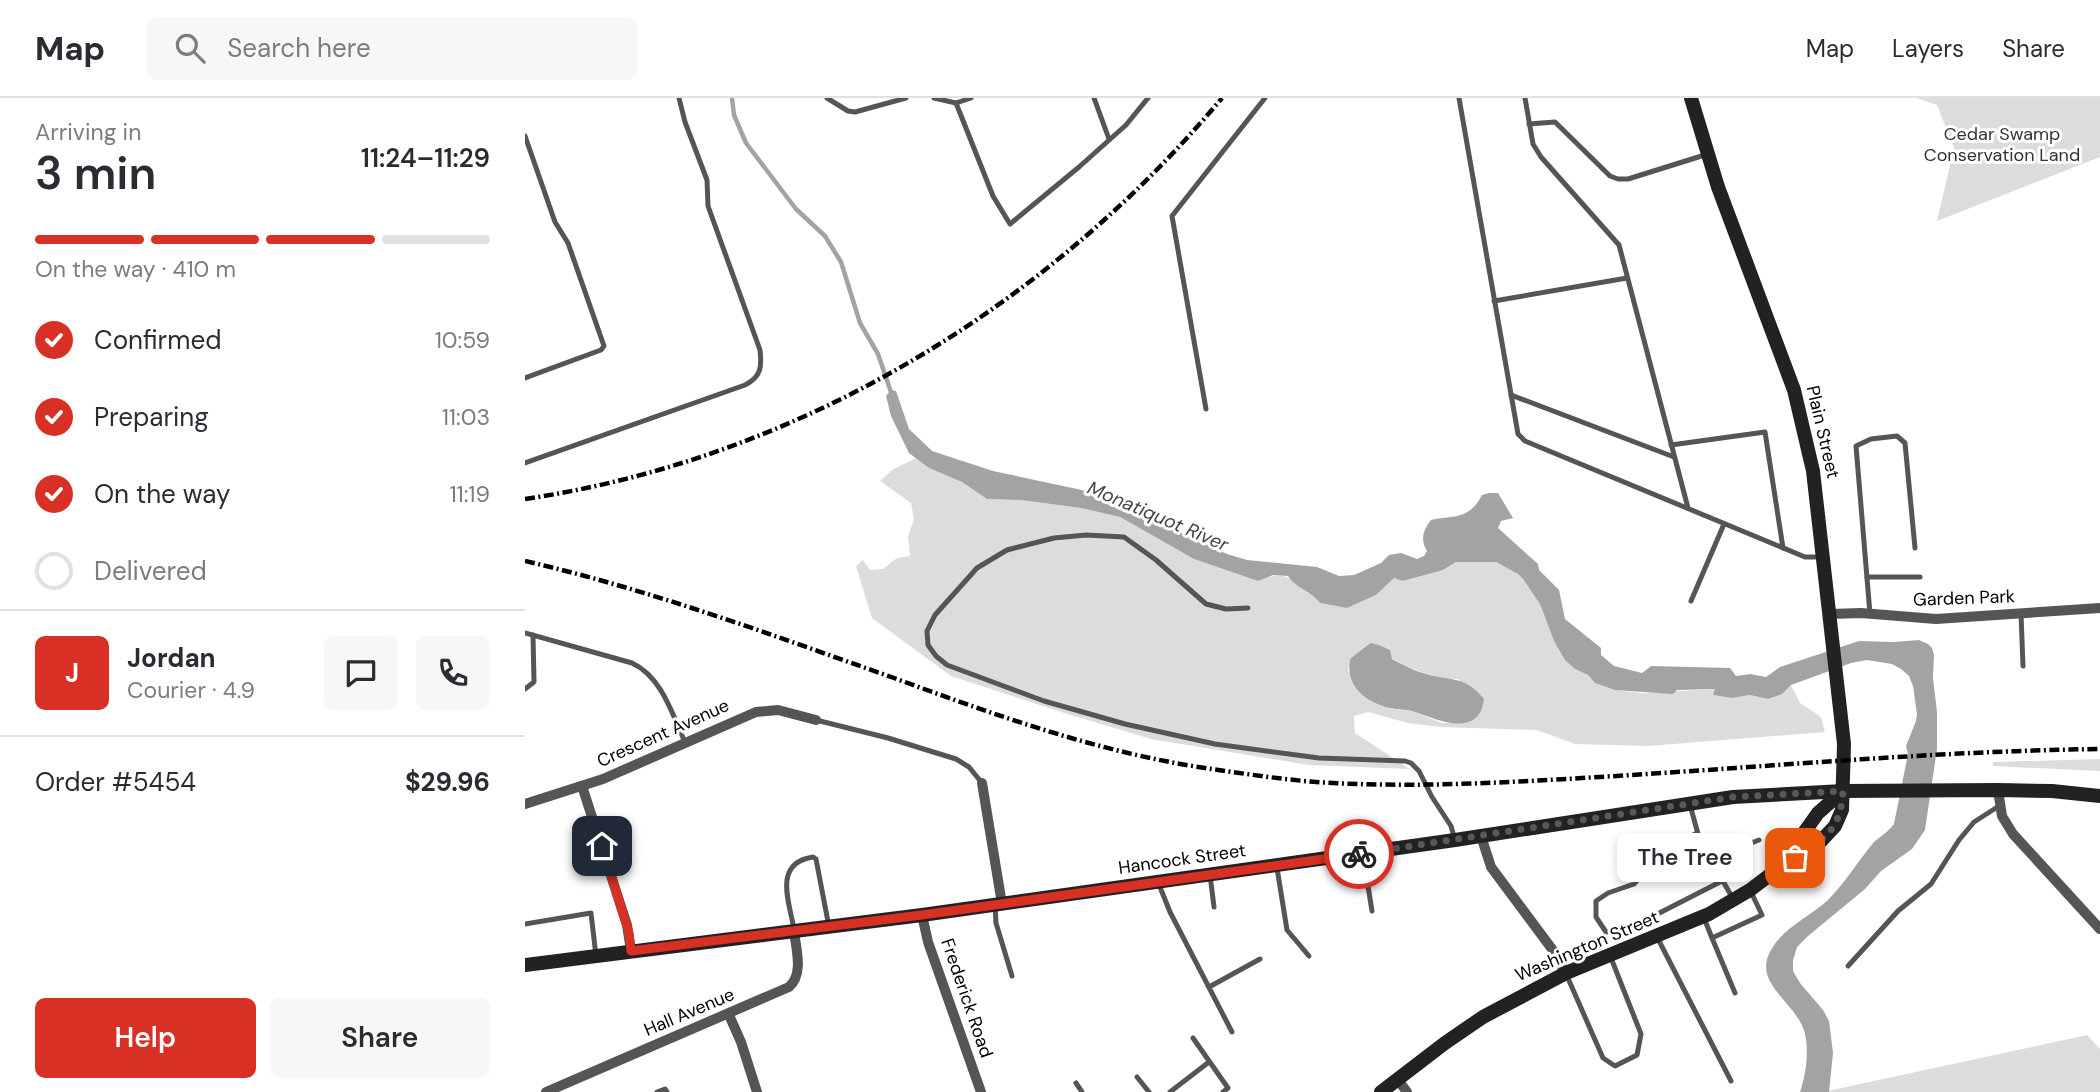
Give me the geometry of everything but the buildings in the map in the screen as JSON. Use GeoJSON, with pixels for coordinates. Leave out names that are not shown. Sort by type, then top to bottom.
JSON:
{"type":"FeatureCollection","features":[{"type":"Feature","properties":{"kind":"main road","name":"Plain Street"},"geometry":{"type":"LineString","coordinates":[[1691,98],[1707,154],[1800,410],[1815,481],[1844,744],[1843,791]]}},
{"type":"Feature","properties":{"kind":"main road","name":"Hancock Street"},"geometry":{"type":"LineString","coordinates":[[525,965],[998,905],[1455,840],[1690,803],[1753,795],[1843,791]]}},
{"type":"Feature","properties":{"kind":"main road"},"geometry":{"type":"LineString","coordinates":[[1843,791],[2052,791],[2100,796]]}},
{"type":"Feature","properties":{"kind":"main road","name":"Washington Street"},"geometry":{"type":"LineString","coordinates":[[1779,868],[1813,819],[1843,791]]}},
{"type":"Feature","properties":{"kind":"main road","name":"Washington Street"},"geometry":{"type":"LineString","coordinates":[[1381,1092],[1483,1017],[1566,973],[1704,916],[1750,890],[1829,834],[1839,818],[1843,791]]}},
{"type":"Feature","properties":{"kind":"street","name":"Garden Park"},"geometry":{"type":"LineString","coordinates":[[1830,614],[1936,619],[2100,608]]}},
{"type":"Feature","properties":{"kind":"street","name":"Crescent Avenue"},"geometry":{"type":"LineString","coordinates":[[525,804],[582,786],[749,714],[778,710],[816,720]]}},
{"type":"Feature","properties":{"kind":"street"},"geometry":{"type":"LineString","coordinates":[[982,783],[998,905]]}},
{"type":"Feature","properties":{"kind":"street"},"geometry":{"type":"LineString","coordinates":[[582,786],[627,925],[631,951]]}},
{"type":"Feature","properties":{"kind":"street"},"geometry":{"type":"LineString","coordinates":[[1998,790],[1999,806],[2006,825],[2100,929]]}},
{"type":"Feature","properties":{"kind":"street"},"geometry":{"type":"LineString","coordinates":[[1481,836],[1491,867],[1566,973]]}},
{"type":"Feature","properties":{"kind":"street","name":"Frederick Road"},"geometry":{"type":"LineString","coordinates":[[922,915],[928,942],[981,1092]]}},
{"type":"Feature","properties":{"kind":"street","name":"Hall Avenue"},"geometry":{"type":"LineString","coordinates":[[546,1092],[784,990],[793,984],[798,968],[794,931]]}},
{"type":"Feature","properties":{"kind":"street"},"geometry":{"type":"LineString","coordinates":[[729,1014],[757,1092]]}},
{"type":"Feature","properties":{"kind":"street"},"geometry":{"type":"LineString","coordinates":[[1398,1080],[1408,1092]]}},
{"type":"Feature","properties":{"kind":"lane"},"geometry":{"type":"LineString","coordinates":[[525,463],[745,385],[760,374],[760,350],[708,206],[707,180],[679,98]]}},
{"type":"Feature","properties":{"kind":"lane"},"geometry":{"type":"LineString","coordinates":[[827,98],[851,112],[887,100],[906,98]]}},
{"type":"Feature","properties":{"kind":"lane"},"geometry":{"type":"LineString","coordinates":[[934,98],[956,103],[971,98]]}},
{"type":"Feature","properties":{"kind":"lane"},"geometry":{"type":"LineString","coordinates":[[1094,98],[1109,139]]}},
{"type":"Feature","properties":{"kind":"lane"},"geometry":{"type":"LineString","coordinates":[[956,103],[993,196],[1010,225],[1109,139],[1140,110],[1148,98]]}},
{"type":"Feature","properties":{"kind":"lane"},"geometry":{"type":"LineString","coordinates":[[1206,409],[1173,216],[1265,98]]}},
{"type":"Feature","properties":{"kind":"lane"},"geometry":{"type":"LineString","coordinates":[[1459,98],[1518,434],[1525,441],[1805,557],[1823,557]]}},
{"type":"Feature","properties":{"kind":"lane"},"geometry":{"type":"LineString","coordinates":[[1525,98],[1534,144],[1541,157],[1619,245],[1688,508]]}},
{"type":"Feature","properties":{"kind":"lane"},"geometry":{"type":"LineString","coordinates":[[1529,124],[1555,122],[1610,176],[1618,179],[1628,179],[1707,154]]}},
{"type":"Feature","properties":{"kind":"lane"},"geometry":{"type":"LineString","coordinates":[[525,136],[555,222],[568,243],[604,346],[601,350],[525,378]]}},
{"type":"Feature","properties":{"kind":"lane"},"geometry":{"type":"LineString","coordinates":[[1494,301],[1627,278]]}},
{"type":"Feature","properties":{"kind":"lane"},"geometry":{"type":"LineString","coordinates":[[1511,396],[1674,457]]}},
{"type":"Feature","properties":{"kind":"lane"},"geometry":{"type":"LineString","coordinates":[[1671,445],[1765,432],[1783,548]]}},
{"type":"Feature","properties":{"kind":"lane"},"geometry":{"type":"LineString","coordinates":[[1870,614],[1856,446],[1871,439],[1897,436],[1905,443],[1915,548]]}},
{"type":"Feature","properties":{"kind":"lane"},"geometry":{"type":"LineString","coordinates":[[1691,601],[1724,524]]}},
{"type":"Feature","properties":{"kind":"lane"},"geometry":{"type":"LineString","coordinates":[[1248,608],[1226,609],[1206,604],[1156,560],[1124,537],[1087,535],[1054,538],[1007,550],[977,568],[935,615],[927,631],[928,645],[947,665],[1044,701],[1125,724],[1215,744],[1265,751],[1331,759],[1411,763],[1419,771],[1451,826],[1455,840]]}},
{"type":"Feature","properties":{"kind":"lane"},"geometry":{"type":"LineString","coordinates":[[1867,577],[1920,577]]}},
{"type":"Feature","properties":{"kind":"lane"},"geometry":{"type":"LineString","coordinates":[[2021,614],[2022,666]]}},
{"type":"Feature","properties":{"kind":"lane"},"geometry":{"type":"LineString","coordinates":[[525,633],[632,663],[645,670],[658,686],[685,742]]}},
{"type":"Feature","properties":{"kind":"lane"},"geometry":{"type":"LineString","coordinates":[[525,689],[534,682],[533,635]]}},
{"type":"Feature","properties":{"kind":"lane"},"geometry":{"type":"LineString","coordinates":[[816,720],[956,759],[969,767],[982,783]]}},
{"type":"Feature","properties":{"kind":"lane"},"geometry":{"type":"LineString","coordinates":[[1690,803],[1697,833],[1734,900]]}},
{"type":"Feature","properties":{"kind":"lane"},"geometry":{"type":"LineString","coordinates":[[1848,965],[1898,911],[1931,884],[1974,822],[1999,806]]}},
{"type":"Feature","properties":{"kind":"lane"},"geometry":{"type":"LineString","coordinates":[[1697,833],[1654,860],[1634,884],[1608,892],[1596,901],[1596,917],[1606,932],[1632,927],[1722,881]]}},
{"type":"Feature","properties":{"kind":"lane"},"geometry":{"type":"LineString","coordinates":[[1710,859],[1759,840]]}},
{"type":"Feature","properties":{"kind":"lane"},"geometry":{"type":"LineString","coordinates":[[1363,853],[1371,911]]}},
{"type":"Feature","properties":{"kind":"lane"},"geometry":{"type":"LineString","coordinates":[[794,931],[786,887],[788,872],[799,860],[810,858],[816,859],[829,927]]}},
{"type":"Feature","properties":{"kind":"lane"},"geometry":{"type":"LineString","coordinates":[[1277,865],[1287,930],[1309,956]]}},
{"type":"Feature","properties":{"kind":"lane"},"geometry":{"type":"LineString","coordinates":[[1210,875],[1213,907]]}},
{"type":"Feature","properties":{"kind":"lane"},"geometry":{"type":"LineString","coordinates":[[1158,882],[1170,912],[1232,1032]]}},
{"type":"Feature","properties":{"kind":"lane"},"geometry":{"type":"LineString","coordinates":[[1712,938],[1762,915],[1750,890]]}},
{"type":"Feature","properties":{"kind":"lane"},"geometry":{"type":"LineString","coordinates":[[998,905],[996,923],[1012,976]]}},
{"type":"Feature","properties":{"kind":"lane"},"geometry":{"type":"LineString","coordinates":[[525,924],[591,913],[596,956]]}},
{"type":"Feature","properties":{"kind":"lane"},"geometry":{"type":"LineString","coordinates":[[1704,916],[1735,993]]}},
{"type":"Feature","properties":{"kind":"lane"},"geometry":{"type":"LineString","coordinates":[[1657,937],[1731,1081]]}},
{"type":"Feature","properties":{"kind":"lane"},"geometry":{"type":"LineString","coordinates":[[1566,973],[1603,1058],[1615,1066],[1637,1055],[1641,1034],[1610,956]]}},
{"type":"Feature","properties":{"kind":"lane"},"geometry":{"type":"LineString","coordinates":[[1209,987],[1260,959]]}},
{"type":"Feature","properties":{"kind":"lane"},"geometry":{"type":"LineString","coordinates":[[1193,1038],[1228,1088],[1223,1092]]}},
{"type":"Feature","properties":{"kind":"lane"},"geometry":{"type":"LineString","coordinates":[[1170,1092],[1209,1062]]}},
{"type":"Feature","properties":{"kind":"lane"},"geometry":{"type":"LineString","coordinates":[[1137,1077],[1149,1092]]}},
{"type":"Feature","properties":{"kind":"lane"},"geometry":{"type":"LineString","coordinates":[[1076,1083],[1082,1092]]}},
{"type":"Feature","properties":{"kind":"lane"},"geometry":{"type":"LineString","coordinates":[[657,1092],[665,1089],[667,1092]]}},
{"type":"Feature","properties":{"kind":"green space","name":"Cedar Swamp Conservation Land"},"geometry":{"type":"Polygon","coordinates":[[[1917,98],[2100,98],[2100,157],[1937,221],[1954,148],[1937,105],[1917,98]]]}},
{"type":"Feature","properties":{"kind":"green space"},"geometry":{"type":"Polygon","coordinates":[[[916,458],[929,468],[962,482],[987,499],[1021,500],[1081,508],[1120,517],[1194,559],[1258,581],[1272,576],[1287,577],[1320,603],[1347,608],[1376,595],[1394,578],[1404,581],[1443,570],[1456,562],[1496,562],[1523,579],[1540,604],[1554,641],[1575,669],[1588,675],[1595,683],[1615,690],[1642,693],[1716,689],[1713,695],[1732,698],[1750,695],[1768,699],[1782,694],[1791,685],[1800,703],[1821,717],[1825,732],[1648,746],[1575,744],[1537,730],[1440,727],[1408,723],[1368,712],[1354,716],[1355,733],[1410,769],[1309,765],[1151,739],[951,676],[872,618],[856,566],[863,560],[870,570],[883,569],[897,558],[910,556],[908,536],[914,519],[911,503],[880,481],[892,470],[916,458]],[[1369,643],[1350,659],[1348,671],[1392,709],[1412,711],[1442,723],[1473,720],[1459,679],[1434,676],[1401,663],[1369,643]]]}},
{"type":"Feature","properties":{"kind":"green space"},"geometry":{"type":"Polygon","coordinates":[[[2100,759],[2100,771],[1993,766],[1993,762],[2100,759]]]}},
{"type":"Feature","properties":{"kind":"green space"},"geometry":{"type":"Polygon","coordinates":[[[2087,1035],[2100,1049],[2100,1092],[1823,1092],[2087,1035]]]}},
{"type":"Feature","properties":{"kind":"shaded area"},"geometry":{"type":"Polygon","coordinates":[[[891,390],[896,391],[909,429],[932,451],[993,471],[1110,496],[1227,554],[1247,560],[1317,567],[1339,576],[1354,575],[1381,563],[1389,555],[1401,553],[1417,559],[1424,556],[1427,551],[1423,535],[1431,520],[1466,513],[1482,495],[1498,493],[1513,518],[1501,521],[1498,528],[1538,564],[1539,570],[1559,590],[1565,619],[1601,648],[1601,655],[1614,666],[1642,673],[1651,666],[1730,668],[1736,676],[1750,674],[1766,677],[1780,667],[1859,641],[1919,640],[1928,644],[1934,655],[1937,749],[1925,830],[1912,849],[1881,871],[1865,889],[1808,936],[1797,947],[1793,960],[1793,971],[1800,983],[1829,1021],[1833,1053],[1829,1092],[1800,1092],[1806,1063],[1805,1034],[1801,1023],[1771,983],[1766,962],[1782,935],[1827,901],[1874,842],[1894,824],[1908,754],[1906,746],[1917,714],[1913,686],[1909,676],[1901,669],[1892,664],[1867,660],[1851,663],[1791,685],[1782,694],[1768,699],[1750,695],[1732,698],[1713,695],[1715,689],[1677,690],[1673,694],[1615,690],[1595,683],[1565,660],[1554,641],[1540,604],[1523,579],[1496,562],[1456,562],[1443,570],[1403,581],[1394,578],[1376,595],[1347,608],[1320,603],[1288,576],[1273,575],[1258,581],[1194,559],[1120,517],[1081,508],[1021,500],[987,499],[962,482],[929,468],[909,453],[891,416],[886,396],[891,390]]]}},
{"type":"Feature","properties":{"kind":"shaded area"},"geometry":{"type":"Polygon","coordinates":[[[1370,643],[1390,650],[1392,659],[1415,670],[1470,686],[1484,699],[1480,712],[1465,723],[1444,722],[1412,711],[1390,708],[1365,697],[1354,685],[1349,669],[1350,659],[1370,643]]]}},
{"type":"Feature","properties":{"kind":"waterway","name":"Monatiquot River"},"geometry":{"type":"LineString","coordinates":[[732,98],[734,115],[746,143],[796,209],[825,236],[841,262],[860,323],[878,354],[892,395]]}},
{"type":"Feature","properties":{"kind":"railway"},"geometry":{"type":"LineString","coordinates":[[525,499],[626,479],[724,449],[819,410],[910,362],[996,306],[1078,243],[1153,174],[1222,98]]}},
{"type":"Feature","properties":{"kind":"railway"},"geometry":{"type":"LineString","coordinates":[[525,561],[619,585],[711,614],[1047,731],[1165,761],[1285,779],[1408,785],[1483,783],[1925,755],[2100,749]]}},
{"type":"Feature","properties":{"kind":"way so far"},"geometry":{"type":"LineString","coordinates":[[1359,854],[1733,797],[1843,791],[1842,810],[1835,826],[1821,841],[1795,858]]}},
{"type":"Feature","properties":{"kind":"place","name":"The Tree"},"geometry":{"type":"Point","coordinates":[1795,858]}},
{"type":"Feature","properties":{"kind":"route"},"geometry":{"type":"LineString","coordinates":[[602,846],[629,933],[631,951],[922,915],[1359,854]]}}]}
